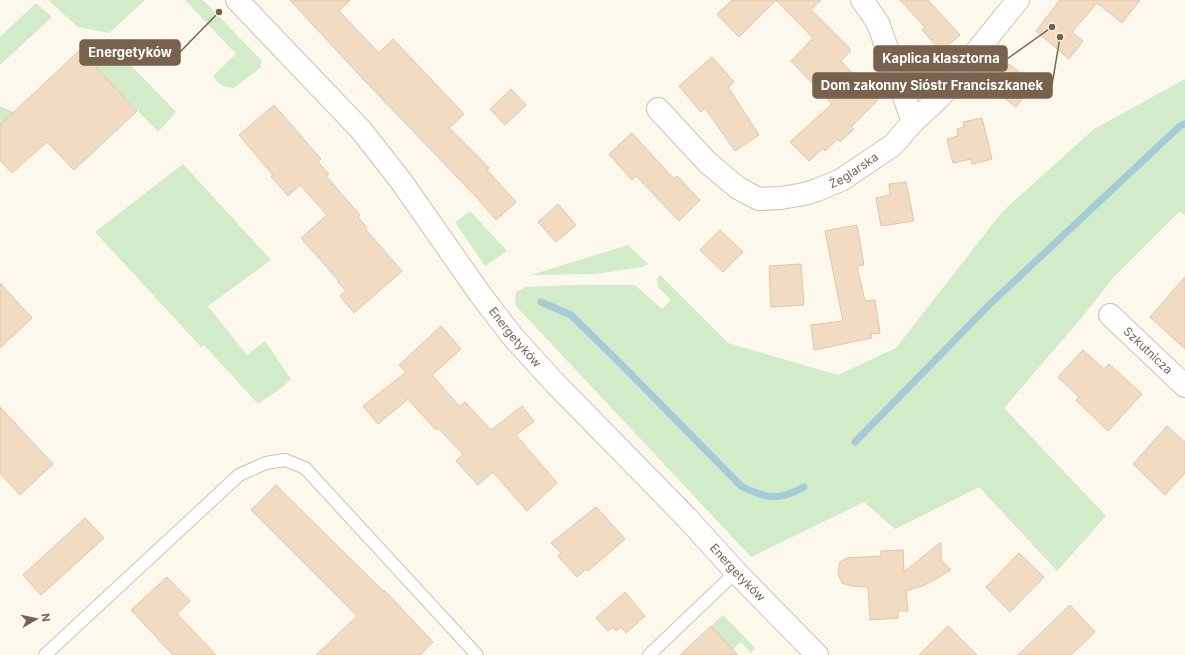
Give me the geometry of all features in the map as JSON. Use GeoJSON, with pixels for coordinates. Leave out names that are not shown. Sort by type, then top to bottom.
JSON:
{"type":"FeatureCollection","features":[{"type":"Feature","properties":{"kind":"street","name":"Energetyków"},"geometry":{"type":"LineString","coordinates":[[238,0],[365,136],[401,181],[480,294],[513,337],[553,381],[687,518],[736,572],[817,655]]}},
{"type":"Feature","properties":{"kind":"street"},"geometry":{"type":"LineString","coordinates":[[862,0],[878,23],[913,122]]}},
{"type":"Feature","properties":{"kind":"street","name":"Żeglarska"},"geometry":{"type":"LineString","coordinates":[[658,109],[708,163],[738,188],[759,199],[782,198],[804,194],[841,180],[892,145],[913,122],[939,98],[1018,0]]}},
{"type":"Feature","properties":{"kind":"street","name":"Szkutnicza"},"geometry":{"type":"LineString","coordinates":[[1110,315],[1185,386]]}},
{"type":"Feature","properties":{"kind":"lane"},"geometry":{"type":"LineString","coordinates":[[45,655],[239,475],[266,463],[285,460],[305,468],[477,655]]}},
{"type":"Feature","properties":{"kind":"lane"},"geometry":{"type":"LineString","coordinates":[[649,655],[736,572]]}},
{"type":"Feature","properties":{"kind":"green space"},"geometry":{"type":"Polygon","coordinates":[[[48,0],[145,0],[109,33],[78,27],[48,0]]]}},
{"type":"Feature","properties":{"kind":"green space"},"geometry":{"type":"Polygon","coordinates":[[[185,0],[203,0],[261,60],[261,67],[234,88],[217,82],[213,76],[236,54],[185,0]]]}},
{"type":"Feature","properties":{"kind":"green space"},"geometry":{"type":"Polygon","coordinates":[[[36,3],[52,17],[0,65],[0,37],[36,3]]]}},
{"type":"Feature","properties":{"kind":"green space"},"geometry":{"type":"Polygon","coordinates":[[[80,50],[120,54],[176,112],[158,132],[80,50]]]}},
{"type":"Feature","properties":{"kind":"green space"},"geometry":{"type":"Polygon","coordinates":[[[1185,79],[1185,215],[1179,212],[1113,278],[1083,316],[1004,408],[1106,516],[1057,571],[979,487],[895,529],[864,502],[751,557],[516,306],[516,292],[525,287],[635,285],[662,309],[671,300],[658,287],[657,279],[660,275],[728,343],[838,375],[896,348],[1002,212],[1094,129],[1185,79]]]}},
{"type":"Feature","properties":{"kind":"green space"},"geometry":{"type":"Polygon","coordinates":[[[0,106],[14,112],[0,126],[0,106]]]}},
{"type":"Feature","properties":{"kind":"green space"},"geometry":{"type":"Polygon","coordinates":[[[183,164],[271,260],[208,306],[247,355],[265,341],[291,379],[283,387],[258,404],[204,345],[201,347],[95,232],[183,164]]]}},
{"type":"Feature","properties":{"kind":"green space"},"geometry":{"type":"Polygon","coordinates":[[[470,211],[507,251],[485,266],[455,222],[470,211]]]}},
{"type":"Feature","properties":{"kind":"green space"},"geometry":{"type":"Polygon","coordinates":[[[628,245],[648,264],[642,267],[595,274],[531,275],[628,245]]]}},
{"type":"Feature","properties":{"kind":"green space"},"geometry":{"type":"Polygon","coordinates":[[[723,615],[755,648],[751,653],[741,642],[733,649],[711,626],[723,615]]]}},
{"type":"Feature","properties":{"kind":"building"},"geometry":{"type":"Polygon","coordinates":[[[290,0],[350,0],[339,11],[379,53],[393,39],[464,114],[449,128],[489,168],[487,170],[516,202],[496,220],[479,200],[362,78],[290,0]]]}},
{"type":"Feature","properties":{"kind":"building"},"geometry":{"type":"Polygon","coordinates":[[[732,0],[776,0],[739,37],[717,14],[732,0]]]}},
{"type":"Feature","properties":{"kind":"building"},"geometry":{"type":"Polygon","coordinates":[[[776,0],[821,0],[811,10],[851,50],[841,61],[878,100],[851,127],[854,129],[840,142],[838,139],[825,151],[823,148],[809,161],[790,142],[832,104],[791,61],[813,38],[776,0]]]}},
{"type":"Feature","properties":{"kind":"building"},"geometry":{"type":"Polygon","coordinates":[[[900,0],[928,0],[960,35],[941,51],[922,30],[925,27],[900,0]]]}},
{"type":"Feature","properties":{"kind":"building"},"geometry":{"type":"Polygon","coordinates":[[[1060,0],[1140,0],[1122,23],[1097,3],[1072,32],[1083,41],[1069,59],[1036,31],[1060,0]]]}},
{"type":"Feature","properties":{"kind":"building"},"geometry":{"type":"Polygon","coordinates":[[[80,50],[137,111],[74,170],[47,142],[12,173],[0,160],[0,125],[80,50]]]}},
{"type":"Feature","properties":{"kind":"building"},"geometry":{"type":"Polygon","coordinates":[[[712,57],[734,82],[728,87],[759,135],[735,151],[705,108],[701,112],[679,86],[712,57]]]}},
{"type":"Feature","properties":{"kind":"building"},"geometry":{"type":"Polygon","coordinates":[[[1009,64],[1034,84],[1016,107],[990,87],[1009,64]]]}},
{"type":"Feature","properties":{"kind":"building"},"geometry":{"type":"Polygon","coordinates":[[[511,89],[526,105],[505,125],[490,109],[511,89]]]}},
{"type":"Feature","properties":{"kind":"building"},"geometry":{"type":"Polygon","coordinates":[[[274,105],[321,159],[318,162],[329,174],[326,176],[360,215],[358,217],[367,228],[366,230],[402,271],[354,313],[340,296],[346,291],[338,282],[339,281],[301,238],[327,215],[300,185],[288,196],[271,176],[273,175],[239,135],[274,105]]]}},
{"type":"Feature","properties":{"kind":"building"},"geometry":{"type":"Polygon","coordinates":[[[982,118],[992,159],[972,164],[971,159],[953,163],[947,139],[958,136],[957,129],[964,127],[963,122],[982,118]]]}},
{"type":"Feature","properties":{"kind":"building"},"geometry":{"type":"Polygon","coordinates":[[[632,133],[674,179],[677,176],[700,200],[679,221],[636,176],[632,180],[609,154],[632,133]]]}},
{"type":"Feature","properties":{"kind":"building"},"geometry":{"type":"Polygon","coordinates":[[[906,182],[914,221],[881,226],[876,198],[890,195],[889,184],[906,182]]]}},
{"type":"Feature","properties":{"kind":"building"},"geometry":{"type":"Polygon","coordinates":[[[558,204],[576,225],[556,242],[538,222],[558,204]]]}},
{"type":"Feature","properties":{"kind":"building"},"geometry":{"type":"Polygon","coordinates":[[[857,225],[864,265],[857,266],[865,301],[875,300],[880,333],[871,334],[872,338],[814,350],[811,325],[843,321],[825,231],[857,225]]]}},
{"type":"Feature","properties":{"kind":"building"},"geometry":{"type":"Polygon","coordinates":[[[720,230],[743,252],[723,272],[700,250],[720,230]]]}},
{"type":"Feature","properties":{"kind":"building"},"geometry":{"type":"Polygon","coordinates":[[[801,264],[804,305],[771,307],[769,266],[801,264]]]}},
{"type":"Feature","properties":{"kind":"building"},"geometry":{"type":"Polygon","coordinates":[[[1185,277],[1185,349],[1150,317],[1185,277]]]}},
{"type":"Feature","properties":{"kind":"building"},"geometry":{"type":"Polygon","coordinates":[[[0,283],[32,318],[0,348],[0,283]]]}},
{"type":"Feature","properties":{"kind":"building"},"geometry":{"type":"Polygon","coordinates":[[[441,326],[461,349],[432,375],[460,407],[465,402],[491,430],[522,406],[534,421],[516,435],[557,483],[527,511],[493,472],[478,485],[456,461],[463,454],[438,428],[436,430],[408,399],[378,424],[363,406],[406,372],[399,365],[441,326]]]}},
{"type":"Feature","properties":{"kind":"building"},"geometry":{"type":"Polygon","coordinates":[[[1083,350],[1104,369],[1109,364],[1142,394],[1108,431],[1076,400],[1079,397],[1058,377],[1083,350]]]}},
{"type":"Feature","properties":{"kind":"building"},"geometry":{"type":"Polygon","coordinates":[[[0,407],[53,464],[20,495],[0,473],[0,407]]]}},
{"type":"Feature","properties":{"kind":"building"},"geometry":{"type":"Polygon","coordinates":[[[1167,426],[1185,442],[1185,473],[1165,495],[1133,464],[1167,426]]]}},
{"type":"Feature","properties":{"kind":"building"},"geometry":{"type":"Polygon","coordinates":[[[276,485],[383,591],[384,590],[433,642],[420,655],[316,655],[357,616],[251,510],[276,485]]]}},
{"type":"Feature","properties":{"kind":"building"},"geometry":{"type":"Polygon","coordinates":[[[596,507],[625,539],[588,571],[586,569],[577,577],[558,556],[561,553],[551,543],[596,507]]]}},
{"type":"Feature","properties":{"kind":"building"},"geometry":{"type":"Polygon","coordinates":[[[85,518],[104,538],[41,595],[23,575],[85,518]]]}},
{"type":"Feature","properties":{"kind":"building"},"geometry":{"type":"Polygon","coordinates":[[[941,542],[941,560],[951,570],[925,585],[906,591],[908,611],[898,611],[898,618],[870,620],[868,587],[851,586],[842,583],[838,574],[840,562],[847,558],[881,556],[881,551],[903,550],[904,572],[941,542]]]}},
{"type":"Feature","properties":{"kind":"building"},"geometry":{"type":"Polygon","coordinates":[[[1019,553],[1044,577],[1010,612],[986,587],[1019,553]]]}},
{"type":"Feature","properties":{"kind":"building"},"geometry":{"type":"Polygon","coordinates":[[[167,577],[190,601],[177,614],[216,655],[173,655],[131,610],[167,577]]]}},
{"type":"Feature","properties":{"kind":"building"},"geometry":{"type":"Polygon","coordinates":[[[625,592],[645,616],[626,633],[621,627],[616,631],[613,627],[608,631],[596,618],[625,592]]]}},
{"type":"Feature","properties":{"kind":"building"},"geometry":{"type":"Polygon","coordinates":[[[1070,605],[1095,632],[1071,655],[1018,655],[1070,605]]]}},
{"type":"Feature","properties":{"kind":"building"},"geometry":{"type":"Polygon","coordinates":[[[711,626],[738,655],[680,655],[711,626]]]}},
{"type":"Feature","properties":{"kind":"building"},"geometry":{"type":"Polygon","coordinates":[[[948,626],[977,655],[919,655],[948,626]]]}},
{"type":"Feature","properties":{"kind":"waterway"},"geometry":{"type":"LineString","coordinates":[[855,442],[990,304],[1180,126],[1185,124]]}},
{"type":"Feature","properties":{"kind":"waterway"},"geometry":{"type":"LineString","coordinates":[[541,302],[571,315],[741,486],[758,494],[772,497],[787,495],[804,487]]}},
{"type":"Feature","properties":{"kind":"place","name":"Energetyków"},"geometry":{"type":"Point","coordinates":[219,12]}},
{"type":"Feature","properties":{"kind":"place","name":"Kaplica klasztorna"},"geometry":{"type":"Point","coordinates":[1052,27]}},
{"type":"Feature","properties":{"kind":"place","name":"Dom zakonny Sióstr Franciszkanek"},"geometry":{"type":"Point","coordinates":[1060,37]}}]}
